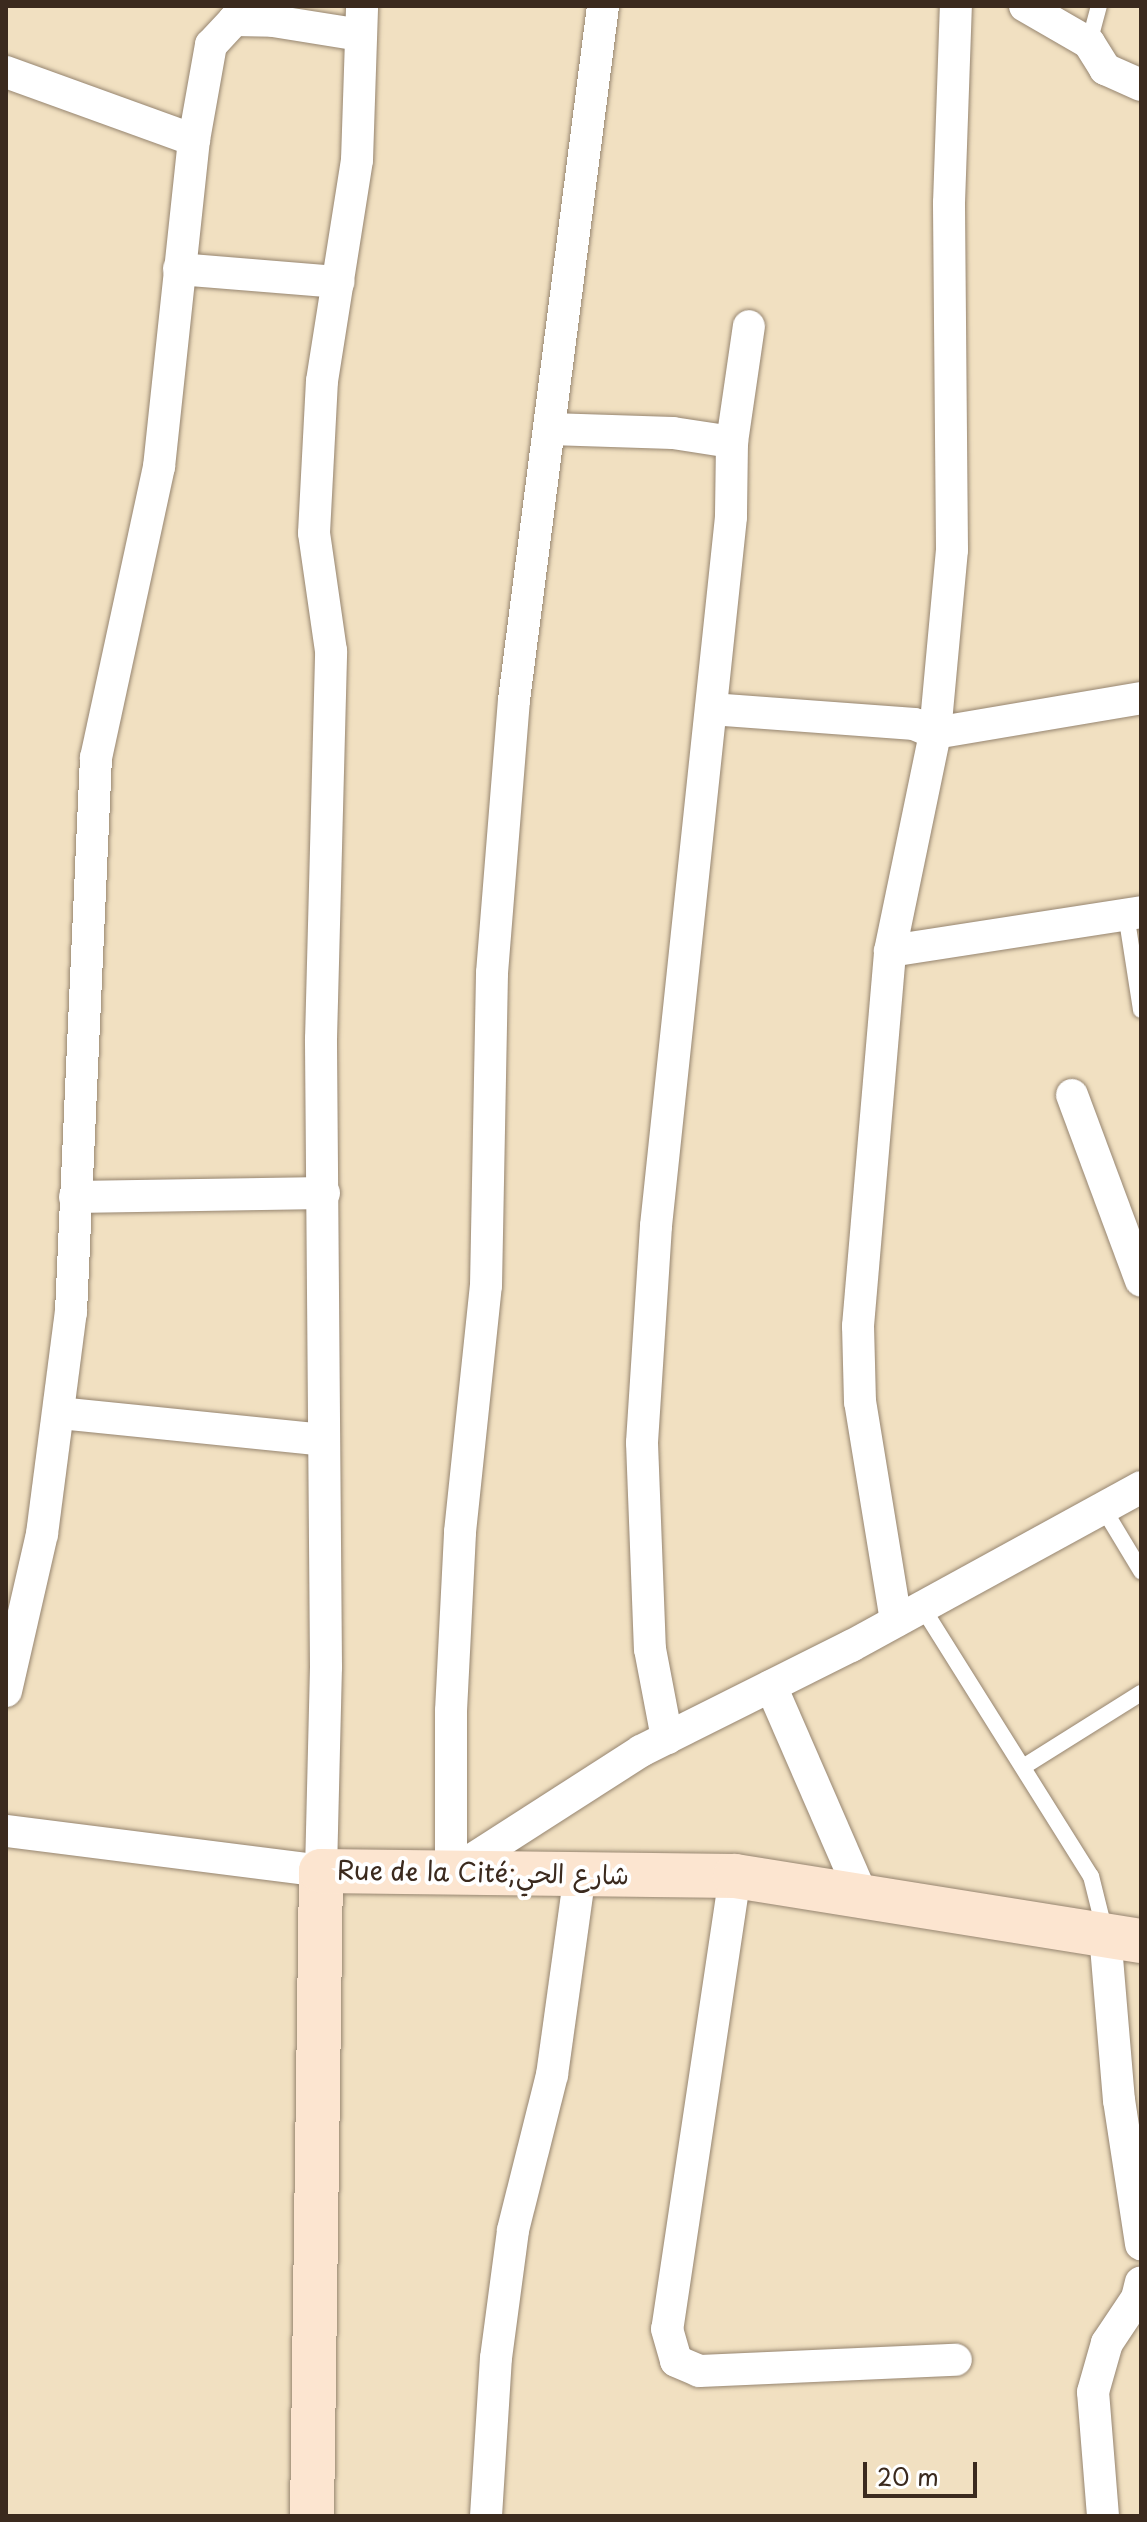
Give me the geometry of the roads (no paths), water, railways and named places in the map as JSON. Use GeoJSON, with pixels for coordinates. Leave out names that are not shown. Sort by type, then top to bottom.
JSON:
{"type":"FeatureCollection","features":[{"type":"Feature","properties":{"kind":"street"},"geometry":{"type":"LineString","coordinates":[[451,1873],[460,1532],[486,1286],[492,973],[514,700],[603,6]]}},
{"type":"Feature","properties":{"kind":"street"},"geometry":{"type":"LineString","coordinates":[[909,1614],[860,1402],[858,1326],[890,951],[935,733],[952,550],[949,203],[956,6]]}},
{"type":"Feature","properties":{"kind":"street"},"geometry":{"type":"LineString","coordinates":[[1025,6],[1089,43],[1105,69],[1141,85]]}},
{"type":"Feature","properties":{"kind":"street"},"geometry":{"type":"LineString","coordinates":[[6,1691],[12,1633],[42,1534],[71,1312],[96,758],[159,467],[194,140],[211,45],[234,20],[361,21],[357,160],[322,381],[314,533],[331,651],[321,1039],[324,1193],[321,1871],[6,1831]]}},
{"type":"Feature","properties":{"kind":"street"},"geometry":{"type":"LineString","coordinates":[[6,72],[194,140]]}},
{"type":"Feature","properties":{"kind":"street"},"geometry":{"type":"LineString","coordinates":[[179,269],[338,282]]}},
{"type":"Feature","properties":{"kind":"street"},"geometry":{"type":"LineString","coordinates":[[667,1738],[650,1649],[642,1443],[656,1226],[731,517],[732,442],[749,326]]}},
{"type":"Feature","properties":{"kind":"street"},"geometry":{"type":"LineString","coordinates":[[550,429],[673,433],[732,442]]}},
{"type":"Feature","properties":{"kind":"street"},"geometry":{"type":"LineString","coordinates":[[711,709],[914,724],[935,733],[1141,698]]}},
{"type":"Feature","properties":{"kind":"street"},"geometry":{"type":"LineString","coordinates":[[890,951],[1133,913]]}},
{"type":"Feature","properties":{"kind":"street"},"geometry":{"type":"LineString","coordinates":[[1072,1095],[1141,1281]]}},
{"type":"Feature","properties":{"kind":"street"},"geometry":{"type":"LineString","coordinates":[[75,1197],[324,1193]]}},
{"type":"Feature","properties":{"kind":"street"},"geometry":{"type":"LineString","coordinates":[[59,1413],[323,1440]]}},
{"type":"Feature","properties":{"kind":"street"},"geometry":{"type":"LineString","coordinates":[[451,1873],[667,1738],[909,1614],[1141,1487]]}},
{"type":"Feature","properties":{"kind":"street"},"geometry":{"type":"LineString","coordinates":[[771,1686],[862,1895]]}},
{"type":"Feature","properties":{"kind":"street","name":"Rue de la Cité;شارع الحي"},"geometry":{"type":"LineString","coordinates":[[312,2516],[321,1871],[735,1876],[1123,1938]]}},
{"type":"Feature","properties":{"kind":"street"},"geometry":{"type":"LineString","coordinates":[[486,2516],[496,2358],[513,2230],[552,2075],[580,1873]]}},
{"type":"Feature","properties":{"kind":"street"},"geometry":{"type":"LineString","coordinates":[[735,1876],[667,2329],[676,2361],[699,2371],[956,2360]]}},
{"type":"Feature","properties":{"kind":"street"},"geometry":{"type":"LineString","coordinates":[[1123,1938],[1119,2100],[1141,2244]]}},
{"type":"Feature","properties":{"kind":"street"},"geometry":{"type":"LineString","coordinates":[[1103,2516],[1093,2392],[1107,2343],[1137,2298],[1141,2282]]}},
{"type":"Feature","properties":{"kind":"lane"},"geometry":{"type":"LineString","coordinates":[[1089,43],[1099,6]]}},
{"type":"Feature","properties":{"kind":"lane"},"geometry":{"type":"LineString","coordinates":[[1133,913],[1141,1010]]}},
{"type":"Feature","properties":{"kind":"lane"},"geometry":{"type":"LineString","coordinates":[[1103,1508],[1141,1571]]}},
{"type":"Feature","properties":{"kind":"lane"},"geometry":{"type":"LineString","coordinates":[[909,1614],[1023,1767],[1091,1876],[1123,1938]]}},
{"type":"Feature","properties":{"kind":"lane"},"geometry":{"type":"LineString","coordinates":[[1023,1767],[1141,1693]]}}]}
